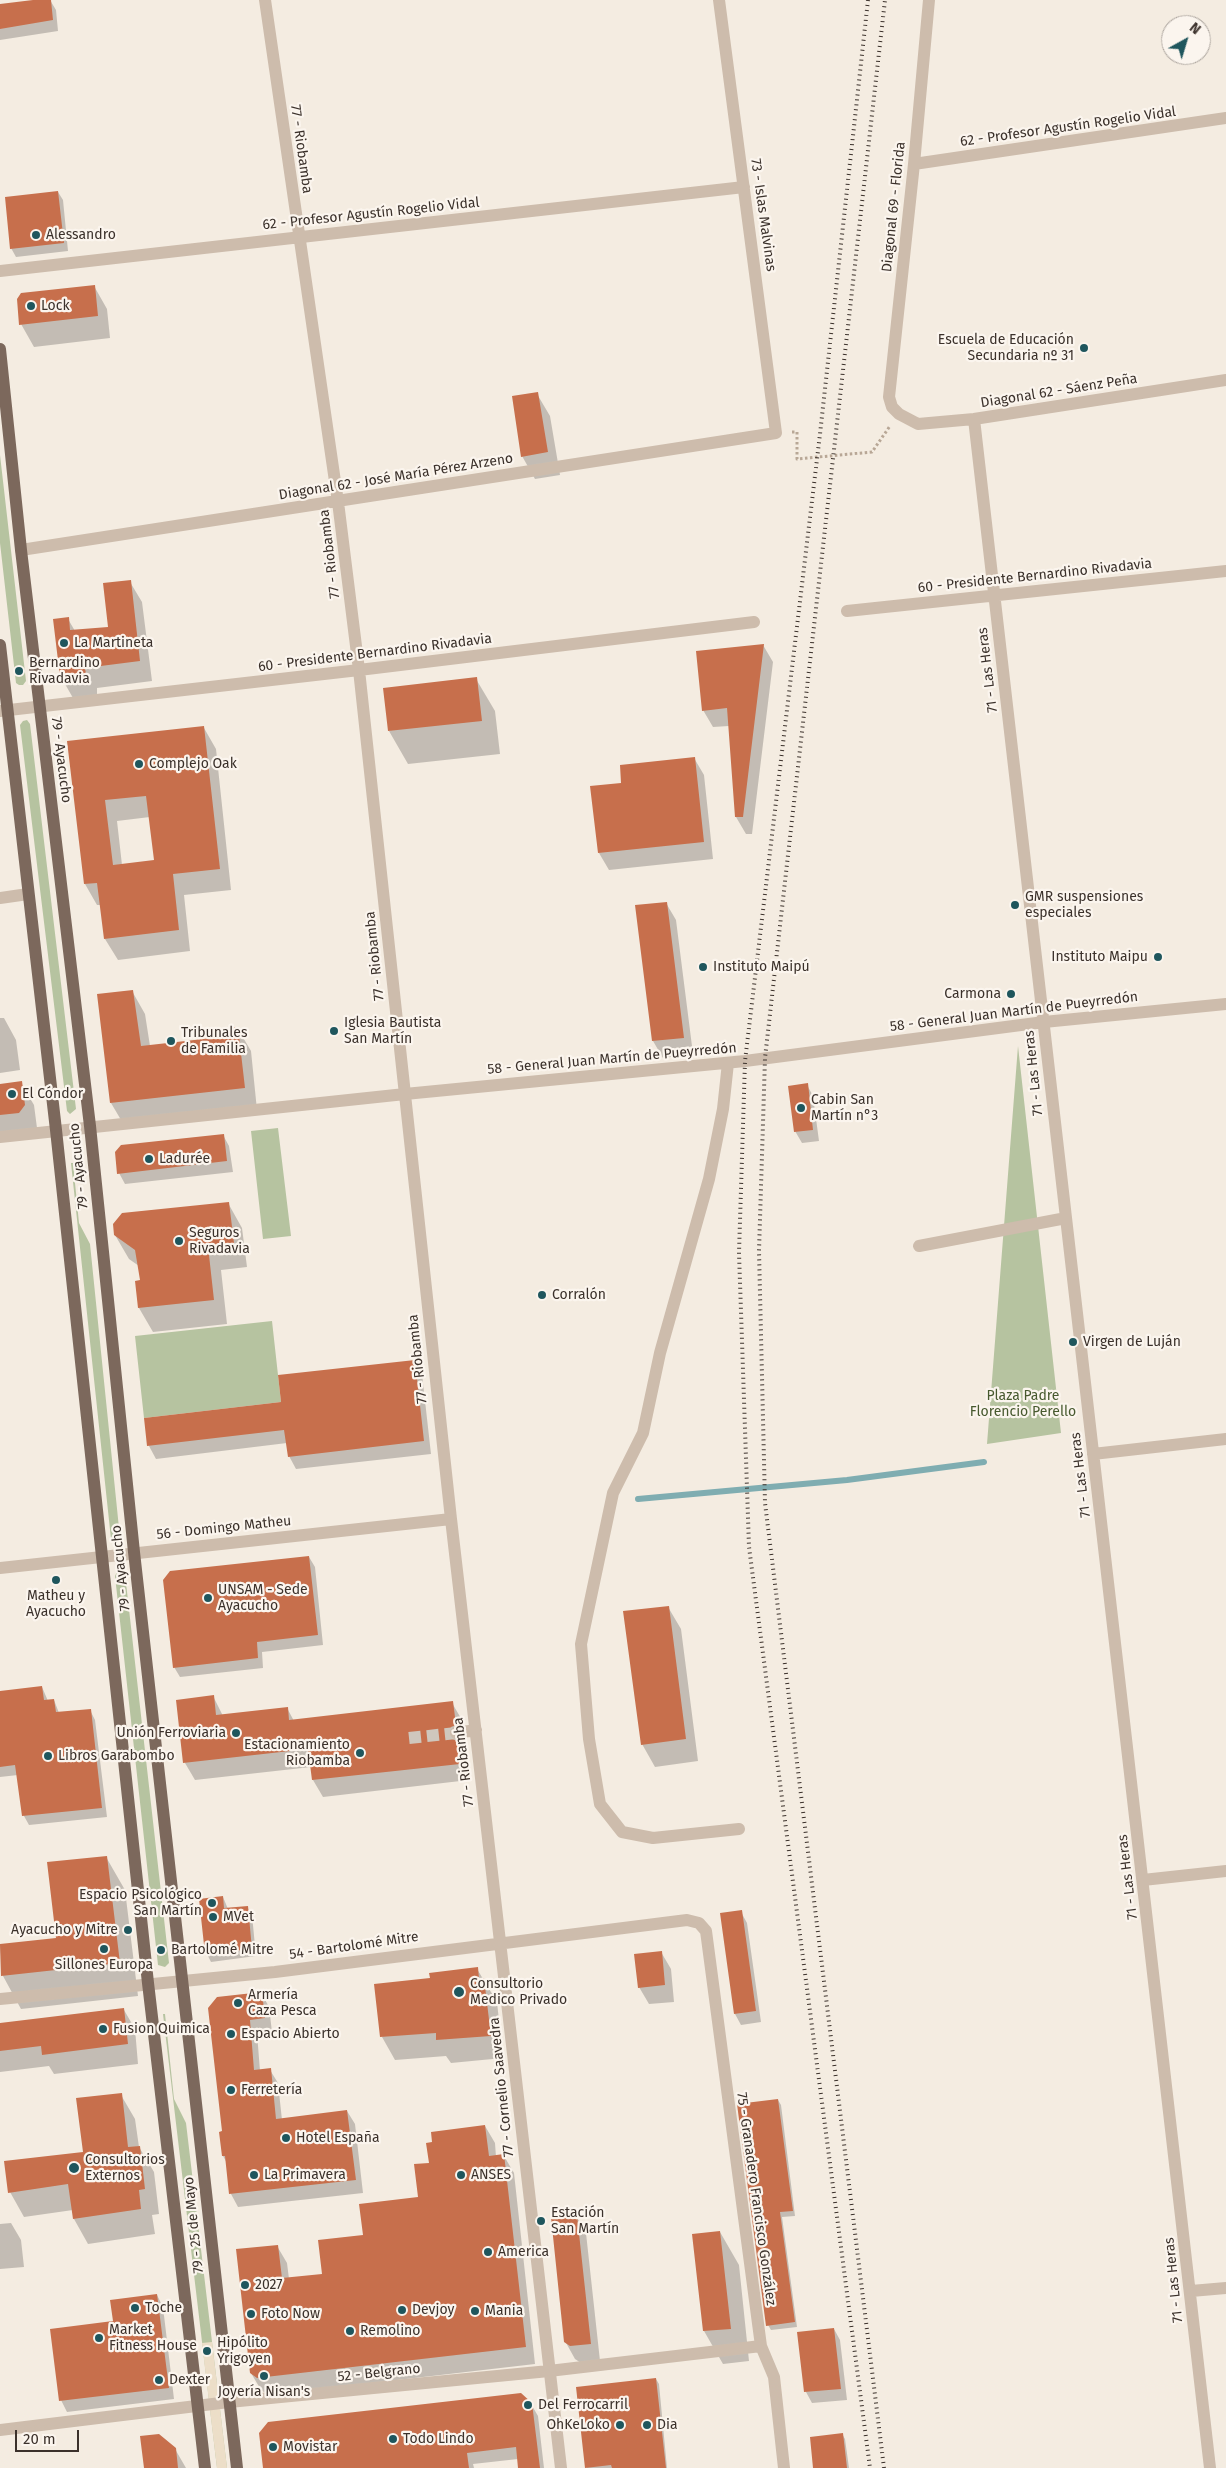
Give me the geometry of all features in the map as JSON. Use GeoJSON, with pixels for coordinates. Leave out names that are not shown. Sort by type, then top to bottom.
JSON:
{"type":"FeatureCollection","features":[{"type":"Feature","properties":{"kind":"main road","name":"79 - Ayacucho"},"geometry":{"type":"LineString","coordinates":[[0,349],[20,550],[90,1126],[134,1552],[182,1979]]}},
{"type":"Feature","properties":{"kind":"main road","name":"79 - Ayacucho"},"geometry":{"type":"LineString","coordinates":[[0,645],[4,710],[56,1130],[148,1983]]}},
{"type":"Feature","properties":{"kind":"main road","name":"79 - 25 de Mayo"},"geometry":{"type":"LineString","coordinates":[[182,1979],[237,2468]]}},
{"type":"Feature","properties":{"kind":"main road","name":"79 - 25 de Mayo"},"geometry":{"type":"LineString","coordinates":[[148,1983],[205,2468]]}},
{"type":"Feature","properties":{"kind":"street","name":"77 - Riobamba"},"geometry":{"type":"LineString","coordinates":[[264,0],[338,502],[359,670],[451,1518],[501,1942]]}},
{"type":"Feature","properties":{"kind":"street","name":"73 - Islas Malvinas"},"geometry":{"type":"LineString","coordinates":[[719,0],[776,433]]}},
{"type":"Feature","properties":{"kind":"street","name":"Diagonal 69 - Florida"},"geometry":{"type":"LineString","coordinates":[[898,414],[892,407],[889,397],[914,164],[929,0]]}},
{"type":"Feature","properties":{"kind":"street","name":"62 - Profesor Agustín Rogelio Vidal"},"geometry":{"type":"LineString","coordinates":[[914,164],[1226,118]]}},
{"type":"Feature","properties":{"kind":"street","name":"62 - Profesor Agustín Rogelio Vidal"},"geometry":{"type":"LineString","coordinates":[[0,271],[744,187]]}},
{"type":"Feature","properties":{"kind":"street","name":"Diagonal 62 - Sáenz Peña"},"geometry":{"type":"LineString","coordinates":[[898,414],[918,424],[974,419],[1226,380]]}},
{"type":"Feature","properties":{"kind":"street","name":"71 - Las Heras"},"geometry":{"type":"LineString","coordinates":[[974,419],[1210,2468]]}},
{"type":"Feature","properties":{"kind":"street","name":"Diagonal 62 - José María Pérez Arzeno"},"geometry":{"type":"LineString","coordinates":[[20,550],[776,433]]}},
{"type":"Feature","properties":{"kind":"street","name":"60 - Presidente Bernardino Rivadavia"},"geometry":{"type":"LineString","coordinates":[[847,611],[1226,571]]}},
{"type":"Feature","properties":{"kind":"street","name":"60 - Presidente Bernardino Rivadavia"},"geometry":{"type":"LineString","coordinates":[[4,710],[359,670],[754,622]]}},
{"type":"Feature","properties":{"kind":"street"},"geometry":{"type":"LineString","coordinates":[[0,898],[28,894]]}},
{"type":"Feature","properties":{"kind":"street","name":"58 - General Juan Martín de Pueyrredón"},"geometry":{"type":"LineString","coordinates":[[0,1137],[90,1126],[728,1063],[1044,1022],[1226,1004]]}},
{"type":"Feature","properties":{"kind":"street"},"geometry":{"type":"LineString","coordinates":[[728,1063],[722,1109],[709,1179],[660,1353],[643,1433],[613,1493],[581,1644],[589,1739],[600,1804],[622,1832],[653,1838],[738,1829]]}},
{"type":"Feature","properties":{"kind":"street"},"geometry":{"type":"LineString","coordinates":[[919,1246],[1066,1218]]}},
{"type":"Feature","properties":{"kind":"street"},"geometry":{"type":"LineString","coordinates":[[1094,1454],[1226,1439]]}},
{"type":"Feature","properties":{"kind":"street","name":"56 - Domingo Matheu"},"geometry":{"type":"LineString","coordinates":[[0,1568],[451,1518]]}},
{"type":"Feature","properties":{"kind":"street"},"geometry":{"type":"LineString","coordinates":[[456,1732],[476,1730]]}},
{"type":"Feature","properties":{"kind":"street"},"geometry":{"type":"LineString","coordinates":[[1143,1880],[1226,1870]]}},
{"type":"Feature","properties":{"kind":"street","name":"54 - Bartolomé Mitre"},"geometry":{"type":"LineString","coordinates":[[0,1999],[182,1979],[275,1972],[687,1920],[699,1923],[706,1932]]}},
{"type":"Feature","properties":{"kind":"street","name":"75 - Granadero Francisco González"},"geometry":{"type":"LineString","coordinates":[[706,1932],[761,2346],[774,2377],[784,2468]]}},
{"type":"Feature","properties":{"kind":"street","name":"77 - Cornelio Saavedra"},"geometry":{"type":"LineString","coordinates":[[501,1942],[561,2468]]}},
{"type":"Feature","properties":{"kind":"street"},"geometry":{"type":"LineString","coordinates":[[1191,2291],[1226,2288]]}},
{"type":"Feature","properties":{"kind":"street","name":"52 - Belgrano"},"geometry":{"type":"LineString","coordinates":[[0,2430],[229,2402],[549,2372],[761,2346]]}},
{"type":"Feature","properties":{"kind":"path"},"geometry":{"type":"LineString","coordinates":[[776,433],[797,432],[797,459],[872,452],[898,414]]}},
{"type":"Feature","properties":{"kind":"green space"},"geometry":{"type":"Polygon","coordinates":[[[0,455],[26,681],[23,685],[16,683],[0,543],[0,455]]]}},
{"type":"Feature","properties":{"kind":"green space"},"geometry":{"type":"Polygon","coordinates":[[[27,720],[30,724],[76,1109],[70,1114],[67,1111],[20,725],[23,721],[27,720]]]}},
{"type":"Feature","properties":{"kind":"green space","name":"Plaza Padre Florencio Perello"},"geometry":{"type":"Polygon","coordinates":[[[1018,1046],[1061,1433],[987,1444],[1018,1046]]]}},
{"type":"Feature","properties":{"kind":"green space"},"geometry":{"type":"Polygon","coordinates":[[[278,1128],[291,1236],[263,1239],[251,1131],[278,1128]]]}},
{"type":"Feature","properties":{"kind":"green space"},"geometry":{"type":"Polygon","coordinates":[[[71,1163],[73,1163],[79,1223],[90,1244],[120,1538],[118,1542],[111,1539],[71,1163]]]}},
{"type":"Feature","properties":{"kind":"green space"},"geometry":{"type":"Polygon","coordinates":[[[272,1321],[281,1402],[144,1418],[135,1336],[272,1321]]]}},
{"type":"Feature","properties":{"kind":"green space"},"geometry":{"type":"Polygon","coordinates":[[[121,1571],[125,1574],[169,1963],[165,1967],[158,1965],[115,1576],[117,1572],[121,1571]]]}},
{"type":"Feature","properties":{"kind":"green space"},"geometry":{"type":"Polygon","coordinates":[[[163,2014],[165,2014],[174,2099],[186,2123],[227,2468],[217,2468],[163,2014]]]}},
{"type":"Feature","properties":{"kind":"shaded area"},"geometry":{"type":"Polygon","coordinates":[[[212,2342],[227,2468],[217,2468],[202,2343],[212,2342]]]}},
{"type":"Feature","properties":{"kind":"building"},"geometry":{"type":"Polygon","coordinates":[[[51,0],[53,20],[0,29],[0,4],[51,0]]]}},
{"type":"Feature","properties":{"kind":"building"},"geometry":{"type":"Polygon","coordinates":[[[58,191],[64,243],[10,249],[5,197],[58,191]]]}},
{"type":"Feature","properties":{"kind":"building"},"geometry":{"type":"Polygon","coordinates":[[[95,285],[98,316],[19,325],[17,299],[21,293],[95,285]]]}},
{"type":"Feature","properties":{"kind":"building"},"geometry":{"type":"Polygon","coordinates":[[[538,392],[548,452],[521,457],[512,396],[538,392]]]}},
{"type":"Feature","properties":{"kind":"building"},"geometry":{"type":"Polygon","coordinates":[[[131,580],[140,661],[85,668],[86,674],[60,677],[53,619],[69,617],[70,630],[108,627],[103,583],[131,580]]]}},
{"type":"Feature","properties":{"kind":"building"},"geometry":{"type":"Polygon","coordinates":[[[764,644],[743,817],[735,817],[727,708],[702,711],[696,651],[764,644]]]}},
{"type":"Feature","properties":{"kind":"building"},"geometry":{"type":"Polygon","coordinates":[[[477,677],[482,721],[388,731],[383,688],[477,677]]]}},
{"type":"Feature","properties":{"kind":"building"},"geometry":{"type":"Polygon","coordinates":[[[204,726],[220,869],[173,874],[179,930],[104,939],[97,883],[84,884],[67,741],[204,726]],[[146,796],[105,800],[113,865],[154,860],[146,796]]]}},
{"type":"Feature","properties":{"kind":"building"},"geometry":{"type":"Polygon","coordinates":[[[695,757],[704,842],[598,853],[590,786],[621,783],[620,765],[695,757]]]}},
{"type":"Feature","properties":{"kind":"building"},"geometry":{"type":"Polygon","coordinates":[[[667,902],[684,1038],[652,1041],[635,905],[667,902]]]}},
{"type":"Feature","properties":{"kind":"building"},"geometry":{"type":"Polygon","coordinates":[[[133,990],[141,1046],[212,1038],[211,1030],[238,1027],[245,1088],[110,1103],[97,994],[133,990]]]}},
{"type":"Feature","properties":{"kind":"building","name":"El Cóndor"},"geometry":{"type":"Polygon","coordinates":[[[22,1081],[25,1105],[19,1113],[0,1115],[0,1084],[22,1081]]]}},
{"type":"Feature","properties":{"kind":"building","name":"Cabin San Martín n°3"},"geometry":{"type":"Polygon","coordinates":[[[808,1083],[813,1130],[794,1132],[788,1086],[808,1083]]]}},
{"type":"Feature","properties":{"kind":"building","name":"Ladurée"},"geometry":{"type":"Polygon","coordinates":[[[224,1134],[227,1161],[117,1174],[115,1152],[121,1145],[224,1134]]]}},
{"type":"Feature","properties":{"kind":"building","name":"Seguros Rivadavia"},"geometry":{"type":"Polygon","coordinates":[[[229,1202],[234,1243],[208,1246],[214,1300],[138,1308],[135,1281],[140,1280],[135,1250],[114,1235],[113,1224],[122,1213],[229,1202]]]}},
{"type":"Feature","properties":{"kind":"building"},"geometry":{"type":"Polygon","coordinates":[[[415,1360],[424,1441],[288,1457],[284,1430],[147,1446],[144,1418],[281,1402],[278,1375],[415,1360]]]}},
{"type":"Feature","properties":{"kind":"building","name":"UNSAM - Sede Ayacucho"},"geometry":{"type":"Polygon","coordinates":[[[309,1556],[318,1635],[257,1642],[258,1658],[173,1668],[163,1580],[170,1571],[309,1556]]]}},
{"type":"Feature","properties":{"kind":"building"},"geometry":{"type":"Polygon","coordinates":[[[669,1606],[686,1739],[641,1745],[623,1611],[669,1606]]]}},
{"type":"Feature","properties":{"kind":"building"},"geometry":{"type":"Polygon","coordinates":[[[42,1686],[44,1700],[54,1699],[56,1712],[91,1709],[102,1808],[22,1816],[15,1765],[0,1767],[0,1691],[42,1686]]]}},
{"type":"Feature","properties":{"kind":"building"},"geometry":{"type":"Polygon","coordinates":[[[214,1695],[216,1715],[288,1707],[289,1720],[453,1701],[456,1725],[451,1727],[448,1734],[450,1738],[457,1741],[460,1764],[312,1780],[308,1749],[183,1763],[176,1700],[214,1695]]]}},
{"type":"Feature","properties":{"kind":"building"},"geometry":{"type":"Polygon","coordinates":[[[107,1856],[120,1963],[1,1976],[0,1944],[56,1938],[47,1862],[107,1856]]]}},
{"type":"Feature","properties":{"kind":"building"},"geometry":{"type":"Polygon","coordinates":[[[223,1896],[224,1908],[248,1906],[252,1949],[205,1954],[199,1899],[223,1896]]]}},
{"type":"Feature","properties":{"kind":"building"},"geometry":{"type":"Polygon","coordinates":[[[742,1910],[756,2011],[734,2014],[720,1913],[742,1910]]]}},
{"type":"Feature","properties":{"kind":"building"},"geometry":{"type":"Polygon","coordinates":[[[662,1951],[665,1985],[638,1988],[634,1954],[662,1951]]]}},
{"type":"Feature","properties":{"kind":"building"},"geometry":{"type":"Polygon","coordinates":[[[478,1967],[479,1979],[484,1978],[491,2036],[436,2040],[436,2033],[380,2037],[374,1984],[430,1978],[429,1973],[478,1967]]]}},
{"type":"Feature","properties":{"kind":"building"},"geometry":{"type":"Polygon","coordinates":[[[262,1992],[265,2018],[250,2020],[254,2070],[271,2068],[276,2119],[347,2110],[356,2180],[229,2194],[225,2156],[222,2156],[219,2132],[222,2131],[208,2008],[217,1997],[262,1992]]]}},
{"type":"Feature","properties":{"kind":"building"},"geometry":{"type":"Polygon","coordinates":[[[124,2008],[128,2044],[42,2055],[41,2046],[0,2051],[0,2023],[124,2008]]]}},
{"type":"Feature","properties":{"kind":"building"},"geometry":{"type":"Polygon","coordinates":[[[122,2093],[128,2147],[140,2146],[145,2189],[139,2190],[141,2209],[73,2219],[68,2184],[8,2193],[4,2161],[83,2152],[76,2098],[122,2093]]]}},
{"type":"Feature","properties":{"kind":"building"},"geometry":{"type":"Polygon","coordinates":[[[778,2099],[793,2211],[780,2212],[795,2322],[766,2326],[737,2104],[778,2099]]]}},
{"type":"Feature","properties":{"kind":"building"},"geometry":{"type":"Polygon","coordinates":[[[485,2125],[489,2156],[504,2154],[526,2347],[257,2378],[250,2373],[236,2249],[278,2245],[282,2278],[322,2274],[318,2240],[363,2235],[359,2204],[418,2197],[414,2164],[429,2163],[426,2143],[432,2142],[431,2132],[485,2125]]]}},
{"type":"Feature","properties":{"kind":"building"},"geometry":{"type":"Polygon","coordinates":[[[577,2215],[591,2344],[570,2346],[564,2342],[551,2217],[577,2215]]]}},
{"type":"Feature","properties":{"kind":"building"},"geometry":{"type":"Polygon","coordinates":[[[720,2231],[731,2329],[703,2331],[692,2234],[720,2231]]]}},
{"type":"Feature","properties":{"kind":"building"},"geometry":{"type":"Polygon","coordinates":[[[157,2294],[169,2388],[59,2401],[50,2329],[113,2321],[110,2300],[157,2294]]]}},
{"type":"Feature","properties":{"kind":"building"},"geometry":{"type":"Polygon","coordinates":[[[834,2328],[841,2389],[804,2392],[797,2332],[834,2328]]]}},
{"type":"Feature","properties":{"kind":"building"},"geometry":{"type":"Polygon","coordinates":[[[656,2378],[666,2468],[612,2468],[611,2465],[585,2468],[576,2387],[656,2378]]]}},
{"type":"Feature","properties":{"kind":"building"},"geometry":{"type":"Polygon","coordinates":[[[521,2393],[532,2403],[540,2468],[518,2468],[516,2447],[467,2453],[469,2468],[263,2468],[259,2433],[268,2422],[521,2393]]]}},
{"type":"Feature","properties":{"kind":"building"},"geometry":{"type":"Polygon","coordinates":[[[843,2433],[847,2468],[813,2468],[810,2437],[843,2433]]]}},
{"type":"Feature","properties":{"kind":"building"},"geometry":{"type":"Polygon","coordinates":[[[159,2434],[176,2448],[178,2468],[144,2468],[140,2436],[159,2434]]]}},
{"type":"Feature","properties":{"kind":"waterway"},"geometry":{"type":"LineString","coordinates":[[638,1499],[847,1480],[984,1462]]}},
{"type":"Feature","properties":{"kind":"tunnel"},"geometry":{"type":"LineString","coordinates":[[409,1738],[456,1733]]}},
{"type":"Feature","properties":{"kind":"railway"},"geometry":{"type":"LineString","coordinates":[[868,0],[820,434],[745,1061],[739,1253],[749,1547],[870,2468]]}},
{"type":"Feature","properties":{"kind":"railway"},"geometry":{"type":"LineString","coordinates":[[884,2468],[765,1503],[759,1251],[765,1058],[885,0]]}},
{"type":"Feature","properties":{"kind":"place","name":"Alessandro"},"geometry":{"type":"Point","coordinates":[36,235]}},
{"type":"Feature","properties":{"kind":"place","name":"Lock"},"geometry":{"type":"Point","coordinates":[31,306]}},
{"type":"Feature","properties":{"kind":"place","name":"Escuela de Educación Secundaria nº 31"},"geometry":{"type":"Point","coordinates":[1084,348]}},
{"type":"Feature","properties":{"kind":"place","name":"La Martineta"},"geometry":{"type":"Point","coordinates":[64,643]}},
{"type":"Feature","properties":{"kind":"place","name":"Bernardino Rivadavia"},"geometry":{"type":"Point","coordinates":[19,671]}},
{"type":"Feature","properties":{"kind":"place","name":"Complejo Oak"},"geometry":{"type":"Point","coordinates":[139,764]}},
{"type":"Feature","properties":{"kind":"place","name":"GMR suspensiones especiales"},"geometry":{"type":"Point","coordinates":[1015,905]}},
{"type":"Feature","properties":{"kind":"place","name":"Instituto Maipu"},"geometry":{"type":"Point","coordinates":[1158,957]}},
{"type":"Feature","properties":{"kind":"place","name":"Instituto Maipú"},"geometry":{"type":"Point","coordinates":[703,967]}},
{"type":"Feature","properties":{"kind":"place","name":"Carmona"},"geometry":{"type":"Point","coordinates":[1011,994]}},
{"type":"Feature","properties":{"kind":"place","name":"Iglesia Bautista San Martín"},"geometry":{"type":"Point","coordinates":[334,1031]}},
{"type":"Feature","properties":{"kind":"place","name":"Tribunales de Familia"},"geometry":{"type":"Point","coordinates":[171,1041]}},
{"type":"Feature","properties":{"kind":"place","name":"El Cóndor"},"geometry":{"type":"Point","coordinates":[12,1094]}},
{"type":"Feature","properties":{"kind":"place","name":"Cabin San Martín n°3"},"geometry":{"type":"Point","coordinates":[801,1108]}},
{"type":"Feature","properties":{"kind":"place","name":"Ladurée"},"geometry":{"type":"Point","coordinates":[149,1159]}},
{"type":"Feature","properties":{"kind":"place","name":"Seguros Rivadavia"},"geometry":{"type":"Point","coordinates":[179,1241]}},
{"type":"Feature","properties":{"kind":"place","name":"Corralón"},"geometry":{"type":"Point","coordinates":[542,1295]}},
{"type":"Feature","properties":{"kind":"place","name":"Virgen de Luján"},"geometry":{"type":"Point","coordinates":[1073,1342]}},
{"type":"Feature","properties":{"kind":"place","name":"Matheu y Ayacucho"},"geometry":{"type":"Point","coordinates":[56,1580]}},
{"type":"Feature","properties":{"kind":"place","name":"UNSAM - Sede Ayacucho"},"geometry":{"type":"Point","coordinates":[208,1598]}},
{"type":"Feature","properties":{"kind":"place","name":"Unión Ferroviaria"},"geometry":{"type":"Point","coordinates":[236,1733]}},
{"type":"Feature","properties":{"kind":"place","name":"Estacionamiento Riobamba"},"geometry":{"type":"Point","coordinates":[360,1753]}},
{"type":"Feature","properties":{"kind":"place","name":"Libros Garabombo"},"geometry":{"type":"Point","coordinates":[48,1756]}},
{"type":"Feature","properties":{"kind":"place","name":"Espacio Psicológico San Martín"},"geometry":{"type":"Point","coordinates":[212,1903]}},
{"type":"Feature","properties":{"kind":"place","name":"MVet"},"geometry":{"type":"Point","coordinates":[213,1917]}},
{"type":"Feature","properties":{"kind":"place","name":"Ayacucho y Mitre"},"geometry":{"type":"Point","coordinates":[128,1930]}},
{"type":"Feature","properties":{"kind":"place","name":"Sillones Europa"},"geometry":{"type":"Point","coordinates":[104,1949]}},
{"type":"Feature","properties":{"kind":"place","name":"Bartolomé Mitre"},"geometry":{"type":"Point","coordinates":[161,1950]}},
{"type":"Feature","properties":{"kind":"place","name":"Consultorio Medico Privado"},"geometry":{"type":"Point","coordinates":[459,1992]}},
{"type":"Feature","properties":{"kind":"place","name":"Armería Caza Pesca"},"geometry":{"type":"Point","coordinates":[238,2003]}},
{"type":"Feature","properties":{"kind":"place","name":"Fusion Quimica"},"geometry":{"type":"Point","coordinates":[103,2029]}},
{"type":"Feature","properties":{"kind":"place","name":"Espacio Abierto"},"geometry":{"type":"Point","coordinates":[231,2034]}},
{"type":"Feature","properties":{"kind":"place","name":"Ferretería"},"geometry":{"type":"Point","coordinates":[231,2090]}},
{"type":"Feature","properties":{"kind":"place","name":"Hotel España"},"geometry":{"type":"Point","coordinates":[286,2138]}},
{"type":"Feature","properties":{"kind":"place","name":"Consultorios Externos"},"geometry":{"type":"Point","coordinates":[74,2168]}},
{"type":"Feature","properties":{"kind":"place","name":"La Primavera"},"geometry":{"type":"Point","coordinates":[254,2175]}},
{"type":"Feature","properties":{"kind":"place","name":"ANSES"},"geometry":{"type":"Point","coordinates":[461,2175]}},
{"type":"Feature","properties":{"kind":"place","name":"Estación San Martín"},"geometry":{"type":"Point","coordinates":[541,2221]}},
{"type":"Feature","properties":{"kind":"place","name":"America"},"geometry":{"type":"Point","coordinates":[488,2252]}},
{"type":"Feature","properties":{"kind":"place","name":"2027"},"geometry":{"type":"Point","coordinates":[245,2285]}},
{"type":"Feature","properties":{"kind":"place","name":"Toche"},"geometry":{"type":"Point","coordinates":[135,2308]}},
{"type":"Feature","properties":{"kind":"place","name":"Devjoy"},"geometry":{"type":"Point","coordinates":[402,2310]}},
{"type":"Feature","properties":{"kind":"place","name":"Mania"},"geometry":{"type":"Point","coordinates":[475,2311]}},
{"type":"Feature","properties":{"kind":"place","name":"Foto Now"},"geometry":{"type":"Point","coordinates":[251,2314]}},
{"type":"Feature","properties":{"kind":"place","name":"Remolino"},"geometry":{"type":"Point","coordinates":[350,2331]}},
{"type":"Feature","properties":{"kind":"place","name":"Market Fitness House"},"geometry":{"type":"Point","coordinates":[99,2338]}},
{"type":"Feature","properties":{"kind":"place","name":"Hipólito Yrigoyen"},"geometry":{"type":"Point","coordinates":[207,2351]}},
{"type":"Feature","properties":{"kind":"place","name":"Joyería Nisan's"},"geometry":{"type":"Point","coordinates":[264,2376]}},
{"type":"Feature","properties":{"kind":"place","name":"Dexter"},"geometry":{"type":"Point","coordinates":[159,2380]}},
{"type":"Feature","properties":{"kind":"place","name":"Del Ferrocarril"},"geometry":{"type":"Point","coordinates":[528,2405]}},
{"type":"Feature","properties":{"kind":"place","name":"OhKeLoko"},"geometry":{"type":"Point","coordinates":[620,2425]}},
{"type":"Feature","properties":{"kind":"place","name":"Dia"},"geometry":{"type":"Point","coordinates":[647,2425]}},
{"type":"Feature","properties":{"kind":"place","name":"Todo Lindo"},"geometry":{"type":"Point","coordinates":[393,2439]}},
{"type":"Feature","properties":{"kind":"place","name":"Movistar"},"geometry":{"type":"Point","coordinates":[273,2447]}}]}
